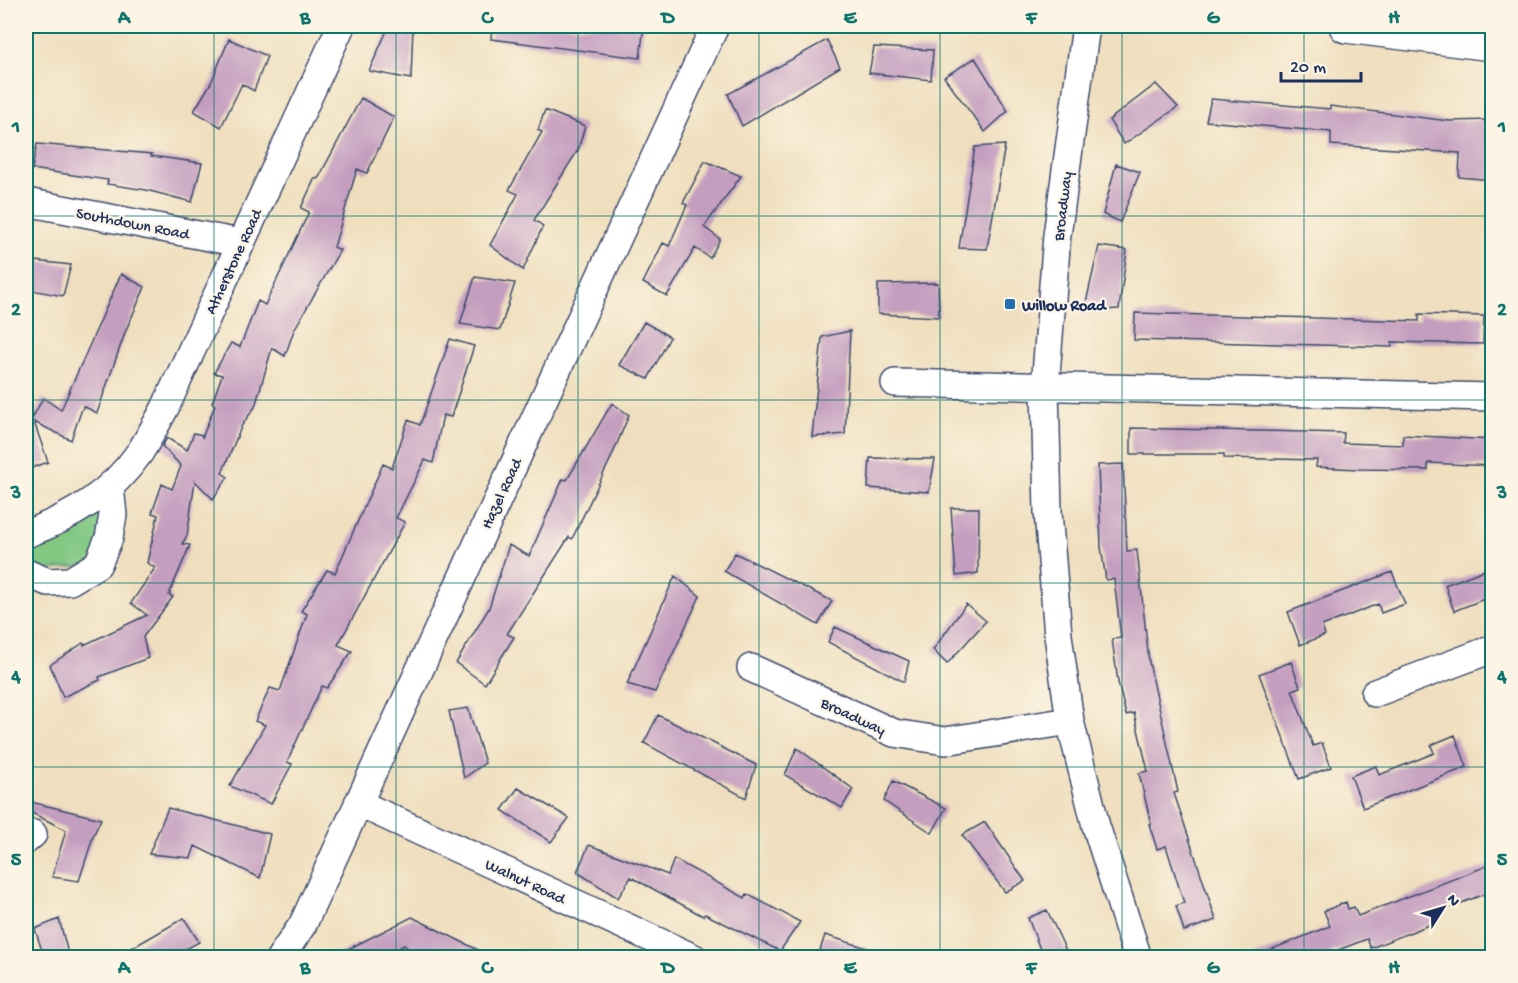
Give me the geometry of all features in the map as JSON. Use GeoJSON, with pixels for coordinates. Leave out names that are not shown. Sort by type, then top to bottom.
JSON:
{"type":"FeatureCollection","features":[{"type":"Feature","properties":{"kind":"street","name":"Atherstone Road"},"geometry":{"type":"LineString","coordinates":[[26,534],[55,523],[87,505],[110,487],[140,453],[165,408],[341,26]]}},
{"type":"Feature","properties":{"kind":"street","name":"Hazel Road"},"geometry":{"type":"LineString","coordinates":[[280,957],[303,924],[716,26]]}},
{"type":"Feature","properties":{"kind":"street","name":"Broadway"},"geometry":{"type":"LineString","coordinates":[[1086,26],[1057,235],[1045,387],[1048,512],[1057,624],[1070,721],[1096,825],[1138,957]]}},
{"type":"Feature","properties":{"kind":"street"},"geometry":{"type":"LineString","coordinates":[[1346,26],[1492,44]]}},
{"type":"Feature","properties":{"kind":"street","name":"Southdown Road"},"geometry":{"type":"LineString","coordinates":[[26,202],[240,243]]}},
{"type":"Feature","properties":{"kind":"street"},"geometry":{"type":"LineString","coordinates":[[895,383],[1492,397]]}},
{"type":"Feature","properties":{"kind":"street"},"geometry":{"type":"LineString","coordinates":[[26,573],[48,582],[70,581],[98,564],[109,538],[113,515],[110,487]]}},
{"type":"Feature","properties":{"kind":"street"},"geometry":{"type":"LineString","coordinates":[[1375,693],[1492,649]]}},
{"type":"Feature","properties":{"kind":"street","name":"Broadway"},"geometry":{"type":"LineString","coordinates":[[751,668],[894,733],[945,741],[1070,721]]}},
{"type":"Feature","properties":{"kind":"street","name":"Walnut Road"},"geometry":{"type":"LineString","coordinates":[[358,802],[694,957]]}},
{"type":"Feature","properties":{"kind":"green space"},"geometry":{"type":"Polygon","coordinates":[[[110,487],[98,564],[26,573],[26,534],[110,487]]]}},
{"type":"Feature","properties":{"kind":"building"},"geometry":{"type":"Polygon","coordinates":[[[389,26],[413,26],[411,79],[369,71],[389,26]]]}},
{"type":"Feature","properties":{"kind":"building"},"geometry":{"type":"Polygon","coordinates":[[[492,26],[644,26],[640,58],[491,39],[492,26]]]}},
{"type":"Feature","properties":{"kind":"building"},"geometry":{"type":"Polygon","coordinates":[[[229,39],[267,56],[254,91],[242,84],[221,127],[194,111],[211,83],[229,39]]]}},
{"type":"Feature","properties":{"kind":"building"},"geometry":{"type":"Polygon","coordinates":[[[827,40],[840,67],[742,126],[728,94],[827,40]]]}},
{"type":"Feature","properties":{"kind":"building"},"geometry":{"type":"Polygon","coordinates":[[[874,47],[933,50],[931,80],[869,73],[874,47]]]}},
{"type":"Feature","properties":{"kind":"building"},"geometry":{"type":"Polygon","coordinates":[[[975,58],[1008,111],[985,132],[944,77],[975,58]]]}},
{"type":"Feature","properties":{"kind":"building"},"geometry":{"type":"Polygon","coordinates":[[[1156,84],[1178,107],[1124,144],[1109,120],[1156,84]]]}},
{"type":"Feature","properties":{"kind":"building"},"geometry":{"type":"Polygon","coordinates":[[[361,98],[394,117],[367,173],[357,169],[334,247],[340,250],[294,330],[285,356],[272,348],[255,407],[242,425],[222,473],[228,477],[213,499],[195,481],[187,536],[182,544],[190,545],[169,595],[173,597],[143,637],[148,658],[99,677],[100,680],[63,697],[50,665],[83,643],[84,645],[147,615],[131,603],[155,568],[147,563],[158,515],[152,513],[162,484],[172,489],[181,466],[162,446],[167,438],[187,450],[194,433],[202,435],[202,438],[215,405],[212,403],[222,375],[214,373],[231,343],[240,347],[258,301],[265,305],[309,212],[301,208],[315,178],[318,179],[361,98]]]}},
{"type":"Feature","properties":{"kind":"building"},"geometry":{"type":"Polygon","coordinates":[[[1211,99],[1330,109],[1330,106],[1449,121],[1492,120],[1492,180],[1459,177],[1460,153],[1331,145],[1331,132],[1206,121],[1211,99]]]}},
{"type":"Feature","properties":{"kind":"building"},"geometry":{"type":"Polygon","coordinates":[[[545,110],[585,126],[578,150],[534,220],[543,226],[523,270],[490,245],[518,194],[509,190],[542,132],[538,130],[545,110]]]}},
{"type":"Feature","properties":{"kind":"building"},"geometry":{"type":"Polygon","coordinates":[[[37,144],[152,154],[151,156],[202,163],[192,202],[146,190],[107,184],[108,180],[32,169],[37,144]]]}},
{"type":"Feature","properties":{"kind":"building"},"geometry":{"type":"Polygon","coordinates":[[[1005,145],[987,249],[959,248],[975,147],[1005,145]]]}},
{"type":"Feature","properties":{"kind":"building"},"geometry":{"type":"Polygon","coordinates":[[[705,161],[741,176],[704,227],[720,239],[710,258],[695,248],[667,296],[643,283],[663,243],[669,246],[687,205],[683,203],[705,161]]]}},
{"type":"Feature","properties":{"kind":"building"},"geometry":{"type":"Polygon","coordinates":[[[1116,164],[1140,172],[1120,222],[1103,214],[1116,164]]]}},
{"type":"Feature","properties":{"kind":"building"},"geometry":{"type":"Polygon","coordinates":[[[1099,246],[1127,250],[1119,309],[1084,311],[1099,246]]]}},
{"type":"Feature","properties":{"kind":"building"},"geometry":{"type":"Polygon","coordinates":[[[26,260],[71,265],[63,296],[26,289],[26,260]]]}},
{"type":"Feature","properties":{"kind":"building"},"geometry":{"type":"Polygon","coordinates":[[[121,274],[145,287],[126,330],[97,413],[83,406],[71,440],[34,422],[48,462],[26,470],[26,406],[29,405],[33,417],[43,398],[61,410],[121,274]]]}},
{"type":"Feature","properties":{"kind":"building"},"geometry":{"type":"Polygon","coordinates":[[[475,277],[515,283],[500,330],[460,324],[475,277]]]}},
{"type":"Feature","properties":{"kind":"building"},"geometry":{"type":"Polygon","coordinates":[[[938,283],[939,317],[878,314],[878,284],[938,283]]]}},
{"type":"Feature","properties":{"kind":"building"},"geometry":{"type":"Polygon","coordinates":[[[1135,313],[1419,321],[1419,314],[1484,316],[1483,344],[1392,342],[1392,347],[1134,340],[1135,313]]]}},
{"type":"Feature","properties":{"kind":"building"},"geometry":{"type":"Polygon","coordinates":[[[644,322],[670,337],[648,379],[619,365],[644,322]]]}},
{"type":"Feature","properties":{"kind":"building"},"geometry":{"type":"Polygon","coordinates":[[[850,331],[845,434],[812,437],[822,337],[850,331]]]}},
{"type":"Feature","properties":{"kind":"building"},"geometry":{"type":"Polygon","coordinates":[[[450,339],[474,346],[451,417],[443,415],[433,463],[425,460],[396,518],[405,522],[338,645],[352,651],[327,688],[322,686],[287,762],[292,764],[271,804],[230,786],[265,725],[255,721],[270,688],[280,691],[307,614],[301,611],[327,570],[335,573],[383,464],[392,468],[408,420],[420,425],[450,339]]]}},
{"type":"Feature","properties":{"kind":"building"},"geometry":{"type":"Polygon","coordinates":[[[612,403],[629,415],[611,458],[572,539],[569,537],[507,634],[514,637],[485,684],[456,663],[489,608],[509,545],[529,556],[563,479],[567,480],[612,403]]]}},
{"type":"Feature","properties":{"kind":"building"},"geometry":{"type":"Polygon","coordinates":[[[1131,428],[1344,433],[1343,443],[1403,445],[1403,435],[1492,440],[1492,466],[1428,463],[1428,470],[1359,469],[1316,467],[1317,460],[1224,458],[1224,454],[1131,454],[1131,428]]]}},
{"type":"Feature","properties":{"kind":"building"},"geometry":{"type":"Polygon","coordinates":[[[870,458],[935,459],[929,492],[868,488],[870,458]]]}},
{"type":"Feature","properties":{"kind":"building"},"geometry":{"type":"Polygon","coordinates":[[[1123,464],[1127,551],[1137,550],[1149,662],[1178,792],[1174,793],[1216,920],[1184,931],[1176,906],[1184,903],[1166,846],[1157,849],[1149,824],[1151,824],[1139,773],[1148,771],[1134,713],[1126,715],[1118,682],[1112,639],[1121,638],[1114,579],[1106,580],[1101,547],[1098,465],[1123,464]]]}},
{"type":"Feature","properties":{"kind":"building"},"geometry":{"type":"Polygon","coordinates":[[[951,508],[979,508],[978,573],[956,576],[951,508]]]}},
{"type":"Feature","properties":{"kind":"building"},"geometry":{"type":"Polygon","coordinates":[[[735,553],[832,601],[818,625],[724,571],[735,553]]]}},
{"type":"Feature","properties":{"kind":"building"},"geometry":{"type":"Polygon","coordinates":[[[1492,567],[1492,596],[1454,611],[1445,585],[1492,567]]]}},
{"type":"Feature","properties":{"kind":"building"},"geometry":{"type":"Polygon","coordinates":[[[1392,572],[1405,604],[1381,613],[1378,604],[1322,626],[1325,635],[1300,645],[1288,612],[1392,572]]]}},
{"type":"Feature","properties":{"kind":"building"},"geometry":{"type":"Polygon","coordinates":[[[675,576],[700,596],[655,692],[627,684],[675,576]]]}},
{"type":"Feature","properties":{"kind":"building"},"geometry":{"type":"Polygon","coordinates":[[[966,604],[986,621],[947,664],[933,650],[966,604]]]}},
{"type":"Feature","properties":{"kind":"building"},"geometry":{"type":"Polygon","coordinates":[[[835,627],[909,661],[904,682],[828,642],[835,627]]]}},
{"type":"Feature","properties":{"kind":"building"},"geometry":{"type":"Polygon","coordinates":[[[1291,662],[1300,687],[1292,690],[1313,746],[1322,743],[1331,767],[1299,779],[1259,674],[1291,662]]]}},
{"type":"Feature","properties":{"kind":"building"},"geometry":{"type":"Polygon","coordinates":[[[468,708],[485,763],[464,778],[449,711],[468,708]]]}},
{"type":"Feature","properties":{"kind":"building"},"geometry":{"type":"Polygon","coordinates":[[[658,715],[756,765],[746,798],[644,743],[658,715]]]}},
{"type":"Feature","properties":{"kind":"building"},"geometry":{"type":"Polygon","coordinates":[[[1455,735],[1467,767],[1363,808],[1351,776],[1376,766],[1379,775],[1407,764],[1434,753],[1431,745],[1455,735]]]}},
{"type":"Feature","properties":{"kind":"building"},"geometry":{"type":"Polygon","coordinates":[[[797,748],[853,789],[842,808],[785,775],[797,748]]]}},
{"type":"Feature","properties":{"kind":"building"},"geometry":{"type":"Polygon","coordinates":[[[893,781],[946,808],[932,833],[884,801],[893,781]]]}},
{"type":"Feature","properties":{"kind":"building"},"geometry":{"type":"Polygon","coordinates":[[[518,788],[569,818],[551,842],[502,810],[518,788]]]}},
{"type":"Feature","properties":{"kind":"building"},"geometry":{"type":"Polygon","coordinates":[[[27,801],[101,819],[79,881],[52,877],[66,830],[26,810],[27,801]]]}},
{"type":"Feature","properties":{"kind":"building"},"geometry":{"type":"Polygon","coordinates":[[[168,808],[270,834],[260,878],[195,846],[191,858],[149,854],[168,808]]]}},
{"type":"Feature","properties":{"kind":"building"},"geometry":{"type":"Polygon","coordinates":[[[985,822],[1025,881],[1005,892],[962,835],[985,822]]]}},
{"type":"Feature","properties":{"kind":"building"},"geometry":{"type":"Polygon","coordinates":[[[589,845],[668,875],[674,859],[745,898],[747,894],[800,922],[780,951],[705,914],[703,916],[631,877],[618,898],[577,872],[589,845]]]}},
{"type":"Feature","properties":{"kind":"building"},"geometry":{"type":"Polygon","coordinates":[[[1492,864],[1492,891],[1431,915],[1434,923],[1371,948],[1367,939],[1320,957],[1255,957],[1330,926],[1324,911],[1346,902],[1348,909],[1354,907],[1358,916],[1492,864]]]}},
{"type":"Feature","properties":{"kind":"building"},"geometry":{"type":"Polygon","coordinates":[[[1047,910],[1069,957],[1043,957],[1028,918],[1047,910]]]}},
{"type":"Feature","properties":{"kind":"building"},"geometry":{"type":"Polygon","coordinates":[[[412,917],[492,957],[418,957],[404,945],[382,957],[332,957],[412,917]]]}},
{"type":"Feature","properties":{"kind":"building"},"geometry":{"type":"Polygon","coordinates":[[[184,918],[199,942],[171,957],[116,957],[184,918]]]}},
{"type":"Feature","properties":{"kind":"building"},"geometry":{"type":"Polygon","coordinates":[[[59,919],[69,957],[44,957],[35,929],[59,919]]]}},
{"type":"Feature","properties":{"kind":"building"},"geometry":{"type":"Polygon","coordinates":[[[825,935],[880,952],[880,957],[818,957],[825,935]]]}},
{"type":"Feature","properties":{"kind":"place","name":"Willow Road"},"geometry":{"type":"Point","coordinates":[1010,304]}}]}
